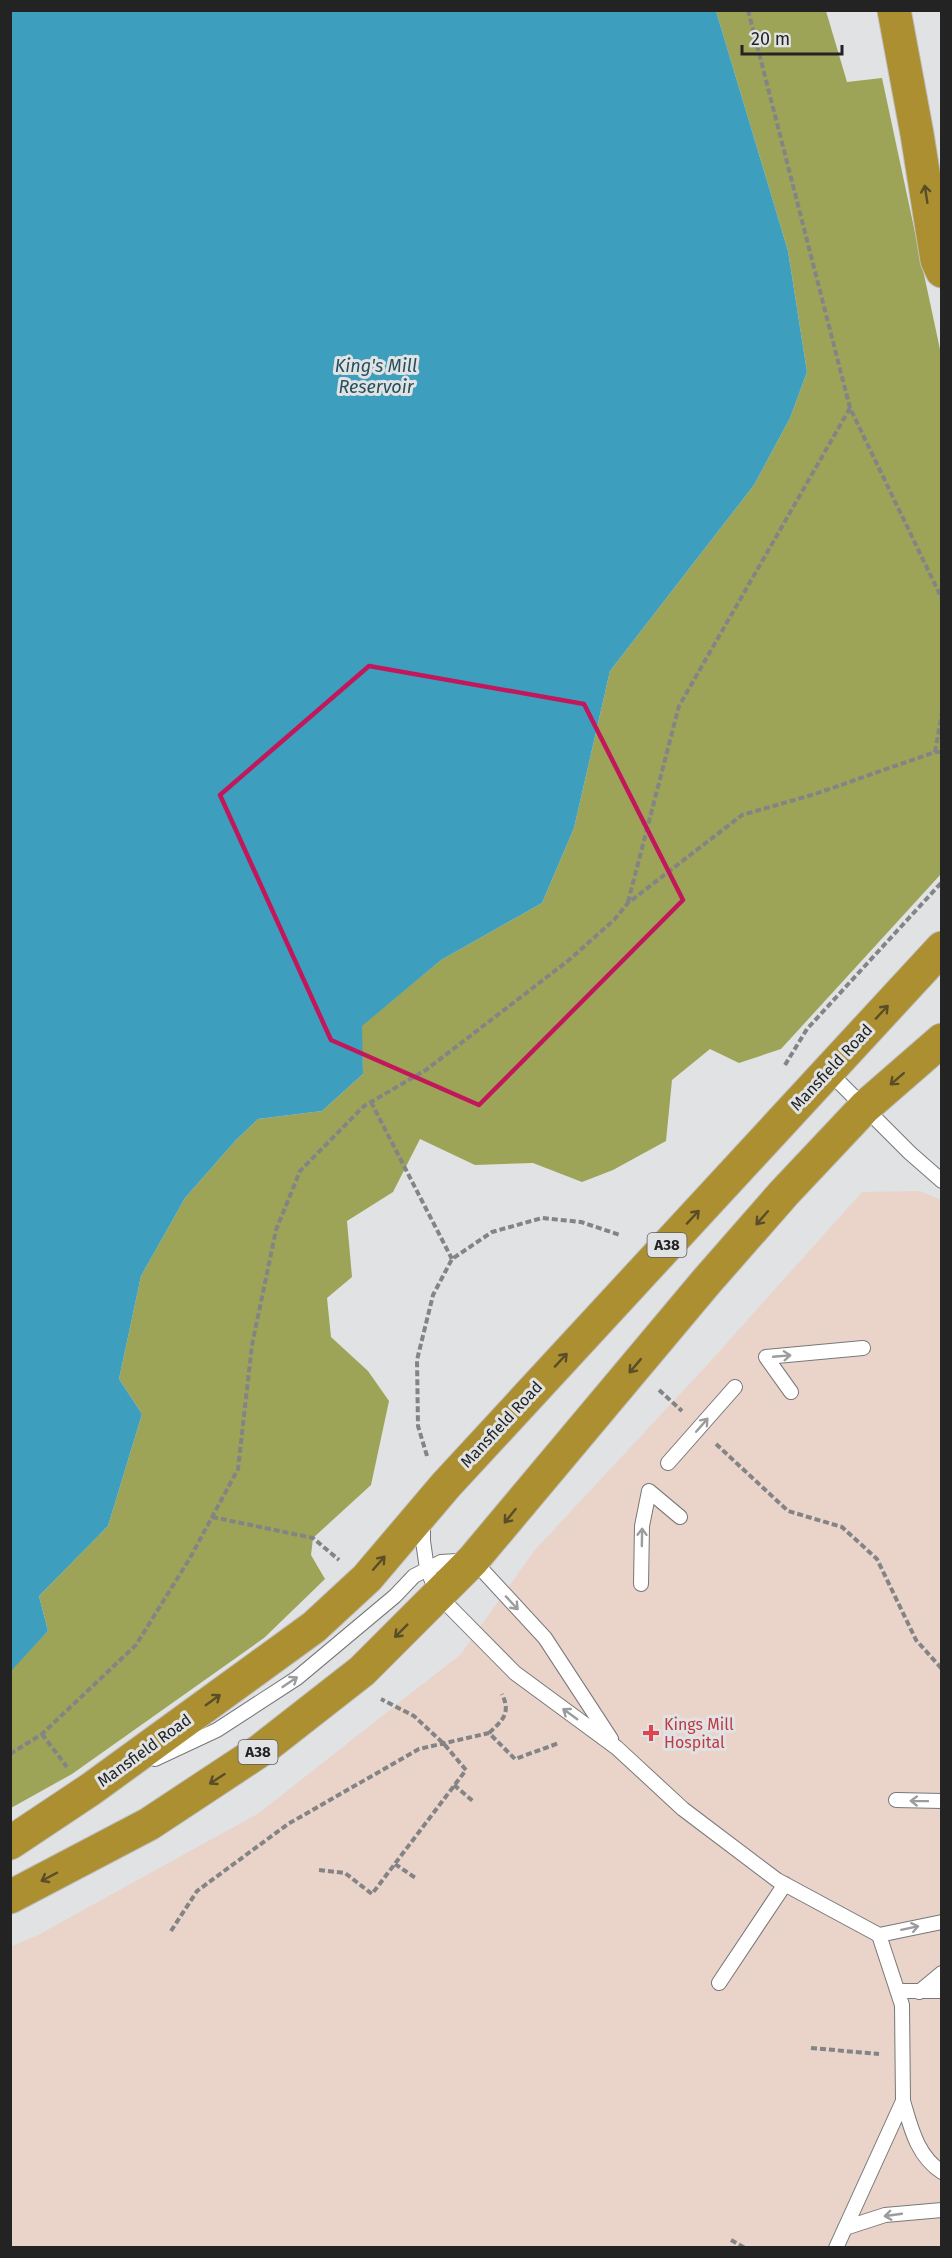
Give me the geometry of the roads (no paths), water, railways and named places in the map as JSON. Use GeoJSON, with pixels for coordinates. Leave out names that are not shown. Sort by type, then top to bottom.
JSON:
{"type":"FeatureCollection","features":[{"type":"Feature","properties":{"kind":"highway"},"geometry":{"type":"LineString","coordinates":[[894,10],[937,260],[942,271]]}},
{"type":"Feature","properties":{"kind":"highway"},"geometry":{"type":"LineString","coordinates":[[917,134],[942,170]]}},
{"type":"Feature","properties":{"kind":"highway","name":"Mansfield Road"},"geometry":{"type":"LineString","coordinates":[[10,1843],[91,1789],[314,1626],[367,1578],[446,1485],[942,948]]}},
{"type":"Feature","properties":{"kind":"highway"},"geometry":{"type":"LineString","coordinates":[[913,979],[942,961]]}},
{"type":"Feature","properties":{"kind":"highway","name":"A38"},"geometry":{"type":"LineString","coordinates":[[10,1897],[149,1824],[261,1750],[362,1671],[433,1582],[472,1560],[784,1193],[865,1107],[942,1040]]}},
{"type":"Feature","properties":{"kind":"lane"},"geometry":{"type":"LineString","coordinates":[[828,1071],[910,1153],[942,1181]]}},
{"type":"Feature","properties":{"kind":"lane"},"geometry":{"type":"LineString","coordinates":[[791,1392],[766,1357],[863,1348]]}},
{"type":"Feature","properties":{"kind":"lane"},"geometry":{"type":"LineString","coordinates":[[668,1463],[735,1387]]}},
{"type":"Feature","properties":{"kind":"lane"},"geometry":{"type":"LineString","coordinates":[[641,1584],[642,1526],[649,1491],[680,1517]]}},
{"type":"Feature","properties":{"kind":"lane"},"geometry":{"type":"LineString","coordinates":[[423,1512],[423,1541],[433,1582],[515,1673],[617,1748],[683,1809],[785,1884],[879,1935],[942,1922]]}},
{"type":"Feature","properties":{"kind":"lane"},"geometry":{"type":"LineString","coordinates":[[472,1560],[545,1638],[617,1748]]}},
{"type":"Feature","properties":{"kind":"lane"},"geometry":{"type":"LineString","coordinates":[[91,1789],[217,1730],[297,1678],[394,1596],[414,1576],[433,1582]]}},
{"type":"Feature","properties":{"kind":"lane"},"geometry":{"type":"LineString","coordinates":[[896,1800],[942,1801]]}},
{"type":"Feature","properties":{"kind":"lane"},"geometry":{"type":"LineString","coordinates":[[719,1983],[785,1884]]}},
{"type":"Feature","properties":{"kind":"lane"},"geometry":{"type":"LineString","coordinates":[[879,1935],[902,2005],[903,2101],[916,2143],[935,2168],[942,2172]]}},
{"type":"Feature","properties":{"kind":"lane"},"geometry":{"type":"LineString","coordinates":[[919,1992],[942,1972]]}},
{"type":"Feature","properties":{"kind":"lane"},"geometry":{"type":"LineString","coordinates":[[898,1991],[942,1991]]}},
{"type":"Feature","properties":{"kind":"lane"},"geometry":{"type":"LineString","coordinates":[[836,2247],[903,2101]]}},
{"type":"Feature","properties":{"kind":"lane"},"geometry":{"type":"LineString","coordinates":[[845,2228],[885,2215],[942,2210]]}},
{"type":"Feature","properties":{"kind":"water","name":"King's Mill Reservoir"},"geometry":{"type":"Polygon","coordinates":[[[11,10],[716,11],[788,251],[807,372],[790,418],[754,485],[610,671],[574,828],[542,903],[441,960],[362,1026],[363,1074],[322,1111],[258,1119],[236,1140],[185,1198],[141,1276],[119,1379],[142,1414],[108,1526],[39,1596],[48,1631],[11,1671],[11,10]]]}},
{"type":"Feature","properties":{"kind":"place","name":"Kings Mill Hospital"},"geometry":{"type":"Point","coordinates":[651,1733]}}]}
